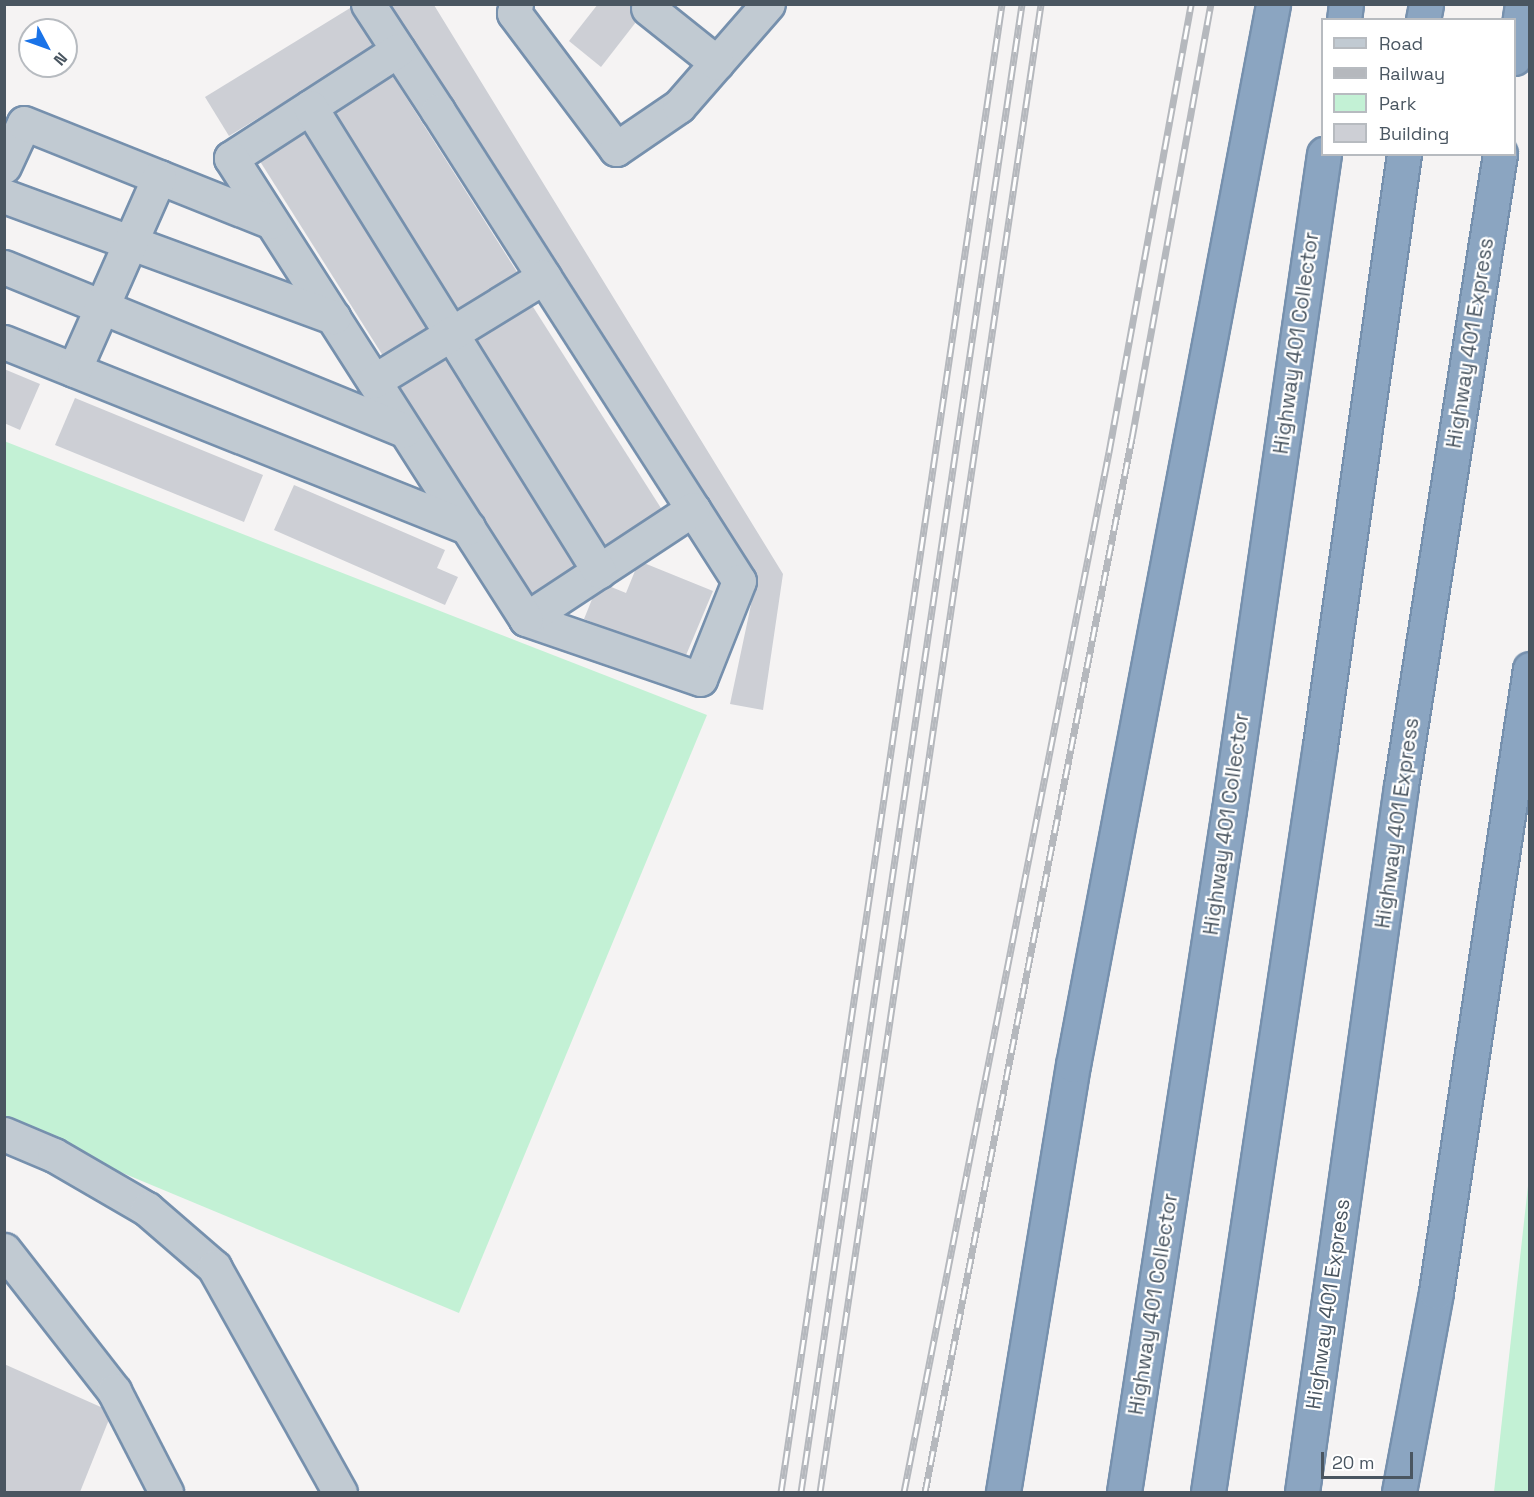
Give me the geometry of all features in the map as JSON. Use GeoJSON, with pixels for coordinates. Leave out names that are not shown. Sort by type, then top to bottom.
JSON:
{"type":"FeatureCollection","features":[{"type":"Feature","properties":{"kind":"highway"},"geometry":{"type":"LineString","coordinates":[[1004,1492],[1075,1053],[1273,4]]}},
{"type":"Feature","properties":{"kind":"highway"},"geometry":{"type":"LineString","coordinates":[[1516,50],[1522,4]]}},
{"type":"Feature","properties":{"kind":"highway","name":"Highway 401 Collector"},"geometry":{"type":"LineString","coordinates":[[1124,1492],[1228,810],[1323,156]]}},
{"type":"Feature","properties":{"kind":"highway"},"geometry":{"type":"LineString","coordinates":[[1208,1492],[1320,746],[1404,156]]}},
{"type":"Feature","properties":{"kind":"highway","name":"Highway 401 Express"},"geometry":{"type":"LineString","coordinates":[[1302,1492],[1401,786],[1500,156]]}},
{"type":"Feature","properties":{"kind":"highway"},"geometry":{"type":"LineString","coordinates":[[1400,1492],[1436,1292],[1530,669]]}},
{"type":"Feature","properties":{"kind":"highway"},"geometry":{"type":"LineString","coordinates":[[1420,1492],[1436,1292]]}},
{"type":"Feature","properties":{"kind":"lane"},"geometry":{"type":"LineString","coordinates":[[368,4],[398,50],[739,580],[700,679],[526,619],[231,158],[398,50]]}},
{"type":"Feature","properties":{"kind":"lane"},"geometry":{"type":"LineString","coordinates":[[516,4],[514,13],[616,149],[679,106],[768,4]]}},
{"type":"Feature","properties":{"kind":"lane"},"geometry":{"type":"LineString","coordinates":[[648,8],[717,63]]}},
{"type":"Feature","properties":{"kind":"lane"},"geometry":{"type":"LineString","coordinates":[[310,107],[599,571]]}},
{"type":"Feature","properties":{"kind":"lane"},"geometry":{"type":"LineString","coordinates":[[4,166],[24,123],[272,222]]}},
{"type":"Feature","properties":{"kind":"lane"},"geometry":{"type":"LineString","coordinates":[[74,370],[159,177]]}},
{"type":"Feature","properties":{"kind":"lane"},"geometry":{"type":"LineString","coordinates":[[4,196],[333,317]]}},
{"type":"Feature","properties":{"kind":"lane"},"geometry":{"type":"LineString","coordinates":[[4,267],[405,430]]}},
{"type":"Feature","properties":{"kind":"lane"},"geometry":{"type":"LineString","coordinates":[[374,381],[544,277]]}},
{"type":"Feature","properties":{"kind":"lane"},"geometry":{"type":"LineString","coordinates":[[4,342],[468,528]]}},
{"type":"Feature","properties":{"kind":"lane"},"geometry":{"type":"LineString","coordinates":[[526,619],[693,509]]}},
{"type":"Feature","properties":{"kind":"lane"},"geometry":{"type":"LineString","coordinates":[[4,1134],[54,1155],[147,1209],[214,1267],[340,1492]]}},
{"type":"Feature","properties":{"kind":"lane"},"geometry":{"type":"LineString","coordinates":[[4,1250],[114,1391],[166,1492]]}},
{"type":"Feature","properties":{"kind":"green space"},"geometry":{"type":"Polygon","coordinates":[[[4,441],[707,715],[459,1313],[5,1124],[4,441]]]}},
{"type":"Feature","properties":{"kind":"green space"},"geometry":{"type":"Polygon","coordinates":[[[1529,1177],[1529,1492],[1494,1492],[1529,1177]]]}},
{"type":"Feature","properties":{"kind":"building"},"geometry":{"type":"Polygon","coordinates":[[[598,4],[650,4],[601,67],[569,41],[598,4]]]}},
{"type":"Feature","properties":{"kind":"building"},"geometry":{"type":"Polygon","coordinates":[[[355,5],[379,44],[229,136],[205,97],[355,5]]]}},
{"type":"Feature","properties":{"kind":"building"},"geometry":{"type":"Polygon","coordinates":[[[395,5],[434,5],[783,574],[763,710],[730,704],[756,581],[391,7],[395,5]]]}},
{"type":"Feature","properties":{"kind":"building"},"geometry":{"type":"Polygon","coordinates":[[[390,72],[519,275],[457,315],[328,112],[390,72]]]}},
{"type":"Feature","properties":{"kind":"building"},"geometry":{"type":"Polygon","coordinates":[[[306,124],[435,328],[385,359],[256,155],[306,124]]]}},
{"type":"Feature","properties":{"kind":"building"},"geometry":{"type":"Polygon","coordinates":[[[528,299],[666,516],[606,555],[468,338],[528,299]]]}},
{"type":"Feature","properties":{"kind":"building"},"geometry":{"type":"Polygon","coordinates":[[[443,355],[577,565],[528,597],[394,387],[443,355]]]}},
{"type":"Feature","properties":{"kind":"building"},"geometry":{"type":"Polygon","coordinates":[[[4,369],[40,384],[20,430],[4,423],[4,369]]]}},
{"type":"Feature","properties":{"kind":"building"},"geometry":{"type":"Polygon","coordinates":[[[75,398],[263,475],[244,522],[55,445],[75,398]]]}},
{"type":"Feature","properties":{"kind":"building"},"geometry":{"type":"Polygon","coordinates":[[[294,485],[445,550],[437,568],[458,577],[445,605],[274,530],[294,485]]]}},
{"type":"Feature","properties":{"kind":"building"},"geometry":{"type":"Polygon","coordinates":[[[639,561],[713,591],[684,660],[584,619],[599,582],[626,593],[639,561]]]}},
{"type":"Feature","properties":{"kind":"building"},"geometry":{"type":"Polygon","coordinates":[[[4,1364],[112,1412],[80,1492],[4,1492],[4,1364]]]}},
{"type":"Feature","properties":{"kind":"railway"},"geometry":{"type":"LineString","coordinates":[[781,1492],[1002,4]]}},
{"type":"Feature","properties":{"kind":"railway"},"geometry":{"type":"LineString","coordinates":[[801,1492],[1022,4]]}},
{"type":"Feature","properties":{"kind":"railway"},"geometry":{"type":"LineString","coordinates":[[820,1492],[1041,4]]}},
{"type":"Feature","properties":{"kind":"railway"},"geometry":{"type":"LineString","coordinates":[[904,1492],[1109,452],[1191,4]]}},
{"type":"Feature","properties":{"kind":"railway"},"geometry":{"type":"LineString","coordinates":[[925,1492],[1132,438],[1211,4]]}}]}
